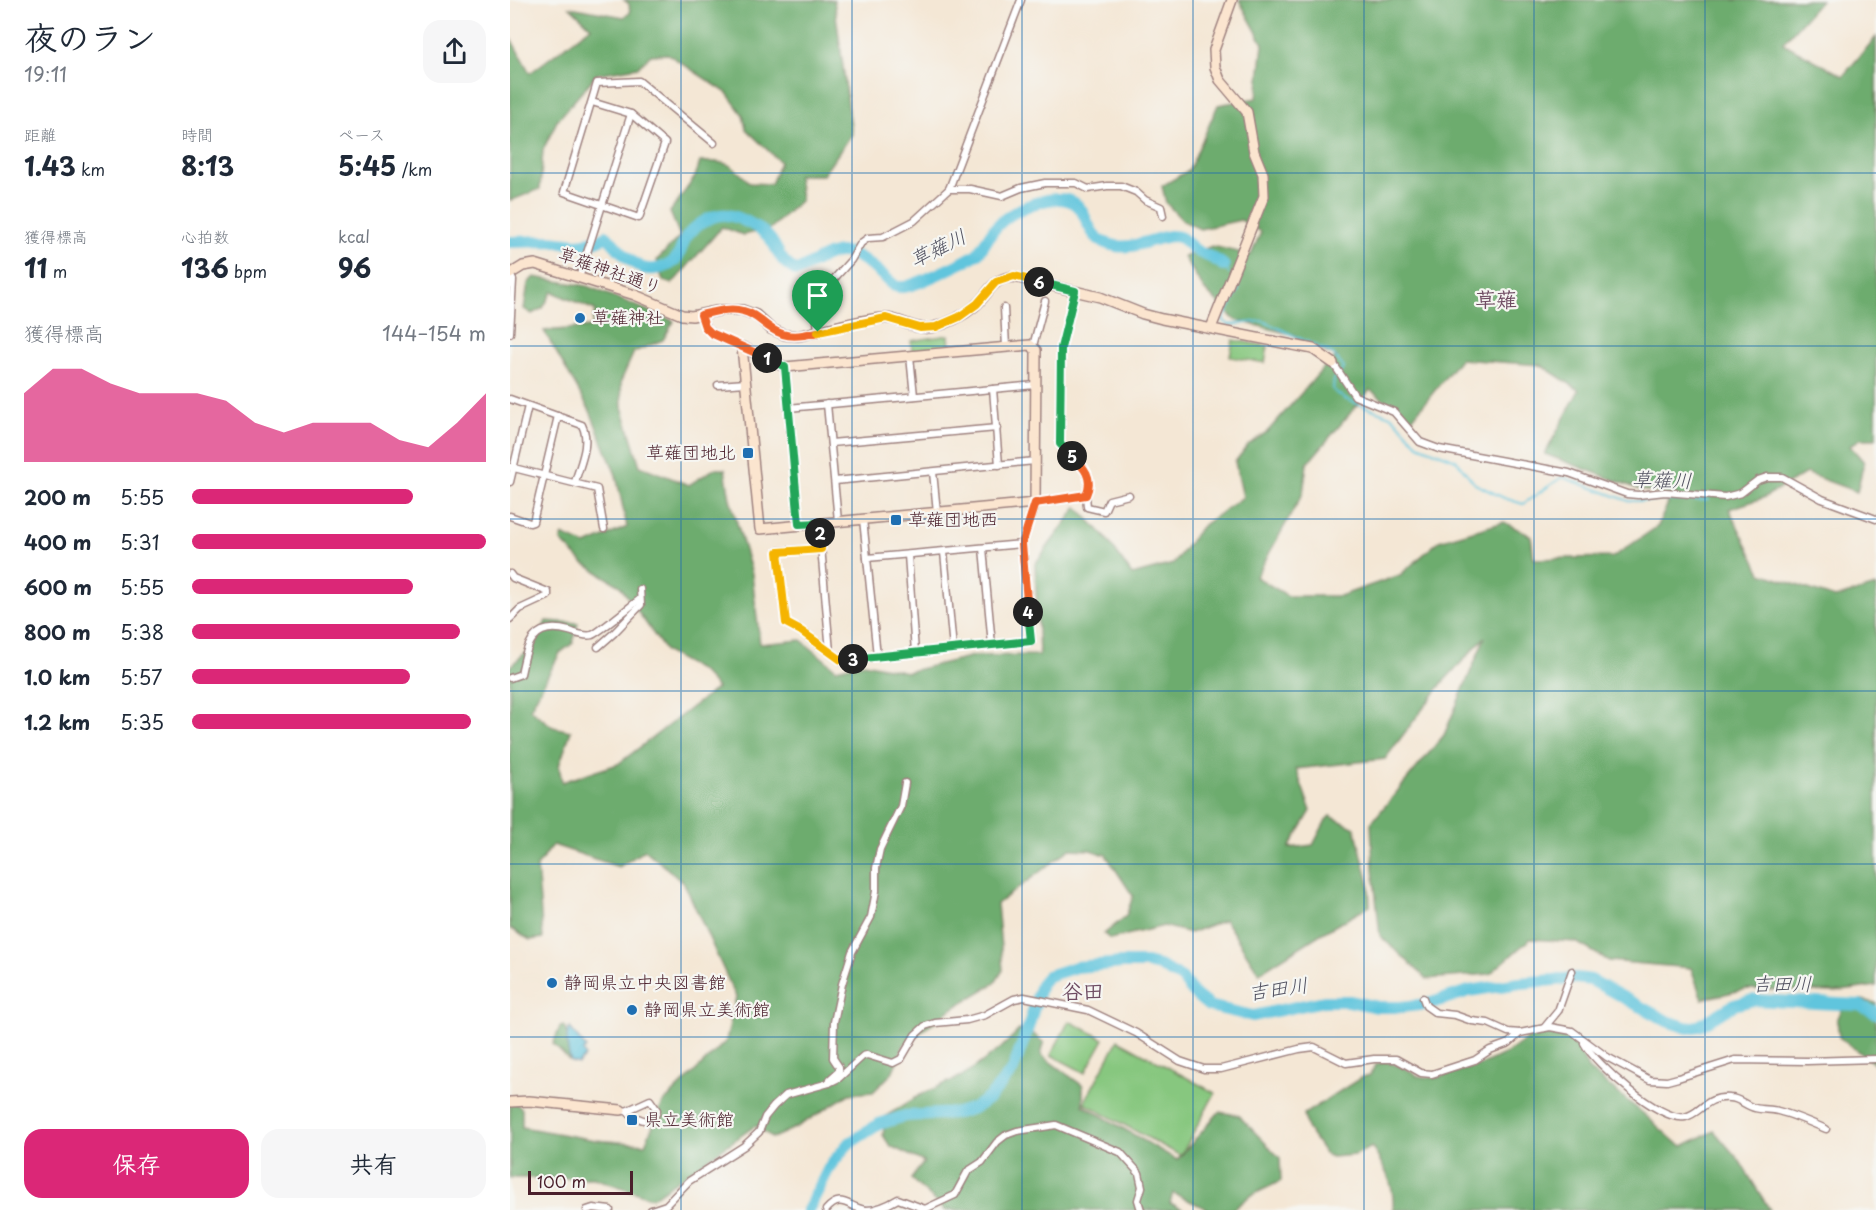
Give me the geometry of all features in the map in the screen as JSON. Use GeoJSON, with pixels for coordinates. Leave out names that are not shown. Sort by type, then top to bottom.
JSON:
{"type":"FeatureCollection","features":[{"type":"Feature","properties":{"kind":"street"},"geometry":{"type":"LineString","coordinates":[[818,332],[819,299],[824,290],[851,260],[861,243],[868,238],[883,237],[914,221],[949,189],[1021,0]]}},
{"type":"Feature","properties":{"kind":"street"},"geometry":{"type":"LineString","coordinates":[[1211,327],[1264,196],[1263,174],[1254,152],[1247,112],[1220,80],[1215,67],[1214,50],[1232,0]]}},
{"type":"Feature","properties":{"kind":"street"},"geometry":{"type":"LineString","coordinates":[[592,102],[631,114],[665,143],[639,218],[602,206],[564,192],[597,83],[639,81],[714,143]]}},
{"type":"Feature","properties":{"kind":"street"},"geometry":{"type":"LineString","coordinates":[[579,278],[631,114]]}},
{"type":"Feature","properties":{"kind":"street"},"geometry":{"type":"LineString","coordinates":[[949,189],[970,189],[1002,196],[1021,188],[1045,183],[1076,183],[1088,189],[1121,186],[1161,207],[1163,216]]}},
{"type":"Feature","properties":{"kind":"street","name":"草薙神社通り"},"geometry":{"type":"LineString","coordinates":[[510,274],[523,266],[535,264],[635,295],[682,315],[742,310],[756,315],[771,328],[785,335],[798,336],[886,318],[920,328],[936,327],[959,317],[977,304],[996,282],[1006,277],[1023,278],[1075,291]]}},
{"type":"Feature","properties":{"kind":"street"},"geometry":{"type":"LineString","coordinates":[[510,274],[513,280],[510,330]]}},
{"type":"Feature","properties":{"kind":"street"},"geometry":{"type":"LineString","coordinates":[[1129,495],[1109,500],[1104,511],[1087,507],[1086,495],[1090,487],[1087,474],[1082,465],[1060,444],[1061,348],[1075,291],[1100,297],[1143,314],[1313,349],[1333,363],[1355,396],[1394,412],[1420,442],[1439,449],[1569,473],[1627,494],[1638,495],[1665,492],[1725,497],[1741,493],[1758,480],[1767,477],[1782,477],[1822,499],[1876,519]]}},
{"type":"Feature","properties":{"kind":"street"},"geometry":{"type":"LineString","coordinates":[[821,549],[778,552],[786,623],[841,660],[1031,641],[1022,544],[1035,503],[1036,350],[1034,346],[1045,301]]}},
{"type":"Feature","properties":{"kind":"street"},"geometry":{"type":"LineString","coordinates":[[1004,308],[1006,347]]}},
{"type":"Feature","properties":{"kind":"street"},"geometry":{"type":"LineString","coordinates":[[701,315],[705,327],[711,333],[785,367],[1034,346]]}},
{"type":"Feature","properties":{"kind":"street"},"geometry":{"type":"LineString","coordinates":[[742,347],[760,529],[1035,503],[1086,495]]}},
{"type":"Feature","properties":{"kind":"street"},"geometry":{"type":"LineString","coordinates":[[910,356],[915,396]]}},
{"type":"Feature","properties":{"kind":"street"},"geometry":{"type":"LineString","coordinates":[[785,367],[799,524]]}},
{"type":"Feature","properties":{"kind":"street"},"geometry":{"type":"LineString","coordinates":[[718,385],[746,383]]}},
{"type":"Feature","properties":{"kind":"street"},"geometry":{"type":"LineString","coordinates":[[788,408],[1035,385]]}},
{"type":"Feature","properties":{"kind":"street"},"geometry":{"type":"LineString","coordinates":[[993,389],[999,465]]}},
{"type":"Feature","properties":{"kind":"street"},"geometry":{"type":"LineString","coordinates":[[510,399],[582,425],[587,441],[576,482]]}},
{"type":"Feature","properties":{"kind":"street"},"geometry":{"type":"LineString","coordinates":[[828,404],[838,521]]}},
{"type":"Feature","properties":{"kind":"street"},"geometry":{"type":"LineString","coordinates":[[510,482],[511,468],[528,406]]}},
{"type":"Feature","properties":{"kind":"street"},"geometry":{"type":"LineString","coordinates":[[510,516],[533,522],[558,416]]}},
{"type":"Feature","properties":{"kind":"street"},"geometry":{"type":"LineString","coordinates":[[831,443],[997,428]]}},
{"type":"Feature","properties":{"kind":"street"},"geometry":{"type":"LineString","coordinates":[[835,481],[1035,461]]}},
{"type":"Feature","properties":{"kind":"street"},"geometry":{"type":"LineString","coordinates":[[511,468],[576,482],[597,489],[603,529]]}},
{"type":"Feature","properties":{"kind":"street"},"geometry":{"type":"LineString","coordinates":[[933,472],[937,512]]}},
{"type":"Feature","properties":{"kind":"street"},"geometry":{"type":"LineString","coordinates":[[863,519],[877,656]]}},
{"type":"Feature","properties":{"kind":"street"},"geometry":{"type":"LineString","coordinates":[[819,523],[830,652]]}},
{"type":"Feature","properties":{"kind":"street"},"geometry":{"type":"LineString","coordinates":[[867,558],[1022,544]]}},
{"type":"Feature","properties":{"kind":"street"},"geometry":{"type":"LineString","coordinates":[[984,548],[992,645]]}},
{"type":"Feature","properties":{"kind":"street"},"geometry":{"type":"LineString","coordinates":[[944,552],[953,649]]}},
{"type":"Feature","properties":{"kind":"street"},"geometry":{"type":"LineString","coordinates":[[908,555],[915,652]]}},
{"type":"Feature","properties":{"kind":"street"},"geometry":{"type":"LineString","coordinates":[[510,574],[513,578],[548,592],[548,596],[520,609],[510,619]]}},
{"type":"Feature","properties":{"kind":"street"},"geometry":{"type":"LineString","coordinates":[[598,646],[614,633],[640,605],[642,602],[640,589]]}},
{"type":"Feature","properties":{"kind":"street"},"geometry":{"type":"LineString","coordinates":[[510,678],[521,675],[529,642],[534,635],[544,630],[559,629],[593,635],[640,599]]}},
{"type":"Feature","properties":{"kind":"street"},"geometry":{"type":"LineString","coordinates":[[829,1083],[839,1071],[833,1058],[834,1022],[842,984],[852,952],[871,917],[880,849],[901,806],[905,783]]}},
{"type":"Feature","properties":{"kind":"street"},"geometry":{"type":"LineString","coordinates":[[1544,1028],[1558,1011],[1572,971]]}},
{"type":"Feature","properties":{"kind":"street"},"geometry":{"type":"LineString","coordinates":[[651,1210],[666,1205],[689,1181],[744,1146],[759,1132],[765,1117],[786,1095],[839,1078],[862,1056],[871,1056],[893,1063],[901,1059],[915,1035],[925,1026],[985,1015],[1019,997],[1088,1010],[1136,1033],[1188,1065],[1210,1070],[1314,1047],[1346,1063],[1396,1059],[1422,1073],[1432,1074],[1475,1060],[1490,1050],[1503,1047],[1520,1034],[1544,1028],[1566,1029],[1630,1071],[1643,1078],[1659,1081],[1678,1078],[1736,1060],[1807,1062],[1876,1059]]}},
{"type":"Feature","properties":{"kind":"street"},"geometry":{"type":"LineString","coordinates":[[1423,998],[1426,1006],[1436,1013],[1488,1023],[1508,1032],[1520,1034]]}},
{"type":"Feature","properties":{"kind":"street"},"geometry":{"type":"LineString","coordinates":[[1583,1040],[1609,1074],[1667,1114],[1682,1118],[1707,1102],[1725,1097],[1734,1098],[1755,1108],[1776,1110],[1826,1128]]}},
{"type":"Feature","properties":{"kind":"street"},"geometry":{"type":"LineString","coordinates":[[510,1102],[529,1101],[624,1111],[645,1121],[651,1121],[656,1117],[657,1110],[651,1100],[624,1111]]}},
{"type":"Feature","properties":{"kind":"street"},"geometry":{"type":"LineString","coordinates":[[826,1210],[832,1203],[839,1201],[864,1210],[885,1207],[898,1199],[924,1209],[955,1195],[968,1171],[982,1162],[997,1142],[1006,1135],[1056,1125],[1120,1152],[1139,1173],[1142,1187],[1138,1200],[1141,1210]]}},
{"type":"Feature","properties":{"kind":"street"},"geometry":{"type":"LineString","coordinates":[[587,1210],[593,1208],[610,1210]]}},
{"type":"Feature","properties":{"kind":"green space"},"geometry":{"type":"Polygon","coordinates":[[[624,0],[834,0],[852,134],[823,175],[798,175],[801,200],[770,229],[743,235],[722,227],[672,284],[663,281],[657,260],[680,236],[670,212],[695,177],[700,162],[723,163],[733,167],[750,183],[771,184],[780,162],[746,129],[743,115],[727,93],[668,54],[651,55],[638,67],[597,74],[557,121],[543,150],[540,189],[510,201],[510,37],[530,73],[591,27],[570,7],[624,17],[630,13],[629,4],[624,0]]]}},
{"type":"Feature","properties":{"kind":"green space"},"geometry":{"type":"Polygon","coordinates":[[[1239,0],[1821,0],[1783,43],[1843,76],[1876,37],[1876,439],[1860,439],[1850,446],[1864,462],[1857,492],[1806,473],[1763,498],[1729,509],[1761,573],[1835,598],[1876,586],[1876,986],[1834,992],[1747,989],[1702,999],[1691,968],[1609,961],[1576,942],[1530,939],[1490,974],[1427,979],[1380,936],[1371,823],[1444,735],[1485,637],[1443,682],[1385,759],[1296,769],[1311,811],[1289,848],[1313,845],[1330,816],[1355,828],[1369,884],[1370,906],[1259,973],[1225,920],[1190,933],[1164,926],[1110,939],[1104,934],[1126,916],[1133,896],[1106,855],[1090,850],[1070,849],[997,904],[1003,970],[995,983],[953,1008],[904,1045],[892,1073],[873,1092],[849,1094],[797,1127],[773,1138],[755,1126],[652,1198],[594,1178],[510,1178],[510,1098],[522,1109],[522,1127],[595,1140],[645,1144],[663,1103],[726,1041],[736,997],[684,883],[645,850],[619,867],[553,845],[537,866],[543,938],[530,940],[510,928],[510,666],[536,644],[546,621],[578,623],[573,643],[560,653],[530,709],[553,727],[571,731],[559,766],[562,782],[618,764],[717,688],[701,671],[666,652],[620,586],[583,563],[561,541],[562,535],[586,545],[627,527],[616,475],[590,411],[544,331],[592,327],[595,310],[552,292],[543,308],[532,314],[524,309],[528,283],[534,277],[587,286],[674,321],[663,340],[634,352],[621,381],[622,407],[640,466],[689,485],[714,469],[725,469],[730,499],[752,574],[760,644],[801,640],[836,669],[864,663],[907,672],[973,656],[1039,655],[1035,564],[1077,507],[1107,539],[1132,575],[1173,564],[1201,527],[1243,497],[1235,462],[1248,445],[1268,431],[1327,364],[1337,357],[1298,340],[1295,335],[1235,320],[1204,289],[1184,257],[1212,246],[1251,255],[1261,232],[1241,220],[1200,229],[1183,221],[1166,203],[1162,186],[1189,170],[1218,105],[1257,98],[1263,44],[1239,0]],[[1460,359],[1412,419],[1370,390],[1307,464],[1303,493],[1256,577],[1288,596],[1340,596],[1400,575],[1439,541],[1504,522],[1531,536],[1534,559],[1613,557],[1658,526],[1671,496],[1638,489],[1545,454],[1579,390],[1541,365],[1460,359]]]}},
{"type":"Feature","properties":{"kind":"green space"},"geometry":{"type":"Polygon","coordinates":[[[949,335],[950,348],[912,351],[911,341],[949,335]]]}},
{"type":"Feature","properties":{"kind":"green space"},"geometry":{"type":"Polygon","coordinates":[[[1233,340],[1268,346],[1265,363],[1230,357],[1233,340]]]}},
{"type":"Feature","properties":{"kind":"green space"},"geometry":{"type":"Polygon","coordinates":[[[1862,1000],[1876,1003],[1876,1065],[1839,1037],[1837,1020],[1844,1006],[1862,1000]]]}},
{"type":"Feature","properties":{"kind":"green space"},"geometry":{"type":"Polygon","coordinates":[[[1069,1021],[1104,1039],[1085,1073],[1051,1055],[1069,1021]]]}},
{"type":"Feature","properties":{"kind":"green space"},"geometry":{"type":"Polygon","coordinates":[[[560,1027],[566,1028],[571,1062],[553,1044],[560,1027]]]}},
{"type":"Feature","properties":{"kind":"green space"},"geometry":{"type":"Polygon","coordinates":[[[1019,1030],[1031,1032],[1044,1043],[1041,1055],[1083,1086],[1083,1105],[1177,1160],[1219,1112],[1238,1115],[1280,1158],[1281,1181],[1250,1196],[1232,1210],[1209,1210],[1173,1193],[1170,1203],[1185,1210],[945,1210],[911,1179],[924,1162],[890,1146],[883,1135],[886,1116],[920,1095],[964,1075],[1001,1048],[1019,1030]]]}},
{"type":"Feature","properties":{"kind":"green space"},"geometry":{"type":"Polygon","coordinates":[[[1535,1033],[1574,1038],[1588,1069],[1683,1146],[1714,1131],[1739,1160],[1770,1210],[1393,1210],[1391,1184],[1372,1147],[1355,1155],[1332,1157],[1325,1154],[1307,1128],[1304,1114],[1362,1077],[1370,1075],[1375,1065],[1385,1061],[1405,1068],[1417,1076],[1436,1078],[1480,1065],[1507,1053],[1535,1033]]]}},
{"type":"Feature","properties":{"kind":"green space"},"geometry":{"type":"Polygon","coordinates":[[[1118,1040],[1215,1093],[1181,1156],[1084,1103],[1118,1040]]]}},
{"type":"Feature","properties":{"kind":"water"},"geometry":{"type":"Polygon","coordinates":[[[570,1028],[586,1048],[583,1051],[585,1056],[578,1064],[571,1062],[569,1054],[567,1040],[570,1028]]]}},
{"type":"Feature","properties":{"kind":"waterway","name":"草薙川"},"geometry":{"type":"LineString","coordinates":[[510,242],[550,241],[578,244],[597,241],[607,236],[637,265],[653,269],[670,264],[679,254],[685,239],[698,226],[715,216],[727,215],[745,221],[763,232],[784,261],[797,271],[831,254],[848,253],[866,261],[895,286],[903,287],[956,266],[974,256],[996,227],[1016,211],[1057,199],[1069,200],[1077,205],[1095,236],[1104,242],[1123,247],[1177,236],[1197,251],[1224,266]]}},
{"type":"Feature","properties":{"kind":"waterway","name":"草薙川"},"geometry":{"type":"LineString","coordinates":[[1224,266],[1229,273]]}},
{"type":"Feature","properties":{"kind":"waterway","name":"草薙川"},"geometry":{"type":"LineString","coordinates":[[1234,280],[1239,289],[1223,320],[1229,325],[1263,321],[1333,354],[1344,368],[1334,379],[1333,390],[1345,399],[1393,417],[1418,445],[1456,460],[1475,484],[1504,498],[1523,504],[1562,477],[1629,501],[1709,500]]}},
{"type":"Feature","properties":{"kind":"waterway","name":"吉田川"},"geometry":{"type":"LineString","coordinates":[[808,1210],[830,1166],[848,1144],[879,1124],[905,1116],[958,1113],[976,1107],[990,1097],[1013,1070],[1041,984],[1048,976],[1076,967],[1122,963],[1146,963],[1159,966],[1182,978],[1193,993],[1209,1006],[1253,1016],[1324,1001],[1349,1001],[1378,1007],[1428,1004],[1469,991],[1576,978],[1591,980],[1667,1021],[1688,1028],[1699,1026],[1734,1005],[1753,1000],[1859,1005],[1876,1013]]}},
{"type":"Feature","properties":{"kind":"place","name":"草薙神社"},"geometry":{"type":"Point","coordinates":[580,318]}},
{"type":"Feature","properties":{"kind":"place","name":"草薙団地北"},"geometry":{"type":"Point","coordinates":[748,453]}},
{"type":"Feature","properties":{"kind":"place","name":"草薙団地西"},"geometry":{"type":"Point","coordinates":[896,520]}},
{"type":"Feature","properties":{"kind":"place","name":"静岡県立中央図書館"},"geometry":{"type":"Point","coordinates":[552,983]}},
{"type":"Feature","properties":{"kind":"place","name":"静岡県立美術館"},"geometry":{"type":"Point","coordinates":[632,1010]}},
{"type":"Feature","properties":{"kind":"place","name":"県立美術館"},"geometry":{"type":"Point","coordinates":[632,1120]}},
{"type":"Feature","properties":{"kind":"district","name":"草薙"},"geometry":{"type":"Point","coordinates":[1496,300]}},
{"type":"Feature","properties":{"kind":"district","name":"谷田"},"geometry":{"type":"Point","coordinates":[1083,992]}},
{"type":"Feature","properties":{"kind":"route"},"geometry":{"type":"LineString","coordinates":[[1014,276],[1075,291],[1061,348],[1060,444],[1082,465],[1090,487],[1086,495],[1035,503],[1022,544],[1031,641],[841,660],[786,623],[778,552],[821,549],[819,523],[799,524],[785,367],[711,333],[702,323],[701,315],[730,309],[742,310],[756,315],[771,328],[785,335],[798,336],[818,332],[886,318],[920,328],[936,327],[959,317],[977,304],[996,282],[1006,277],[1014,276]]}}]}
